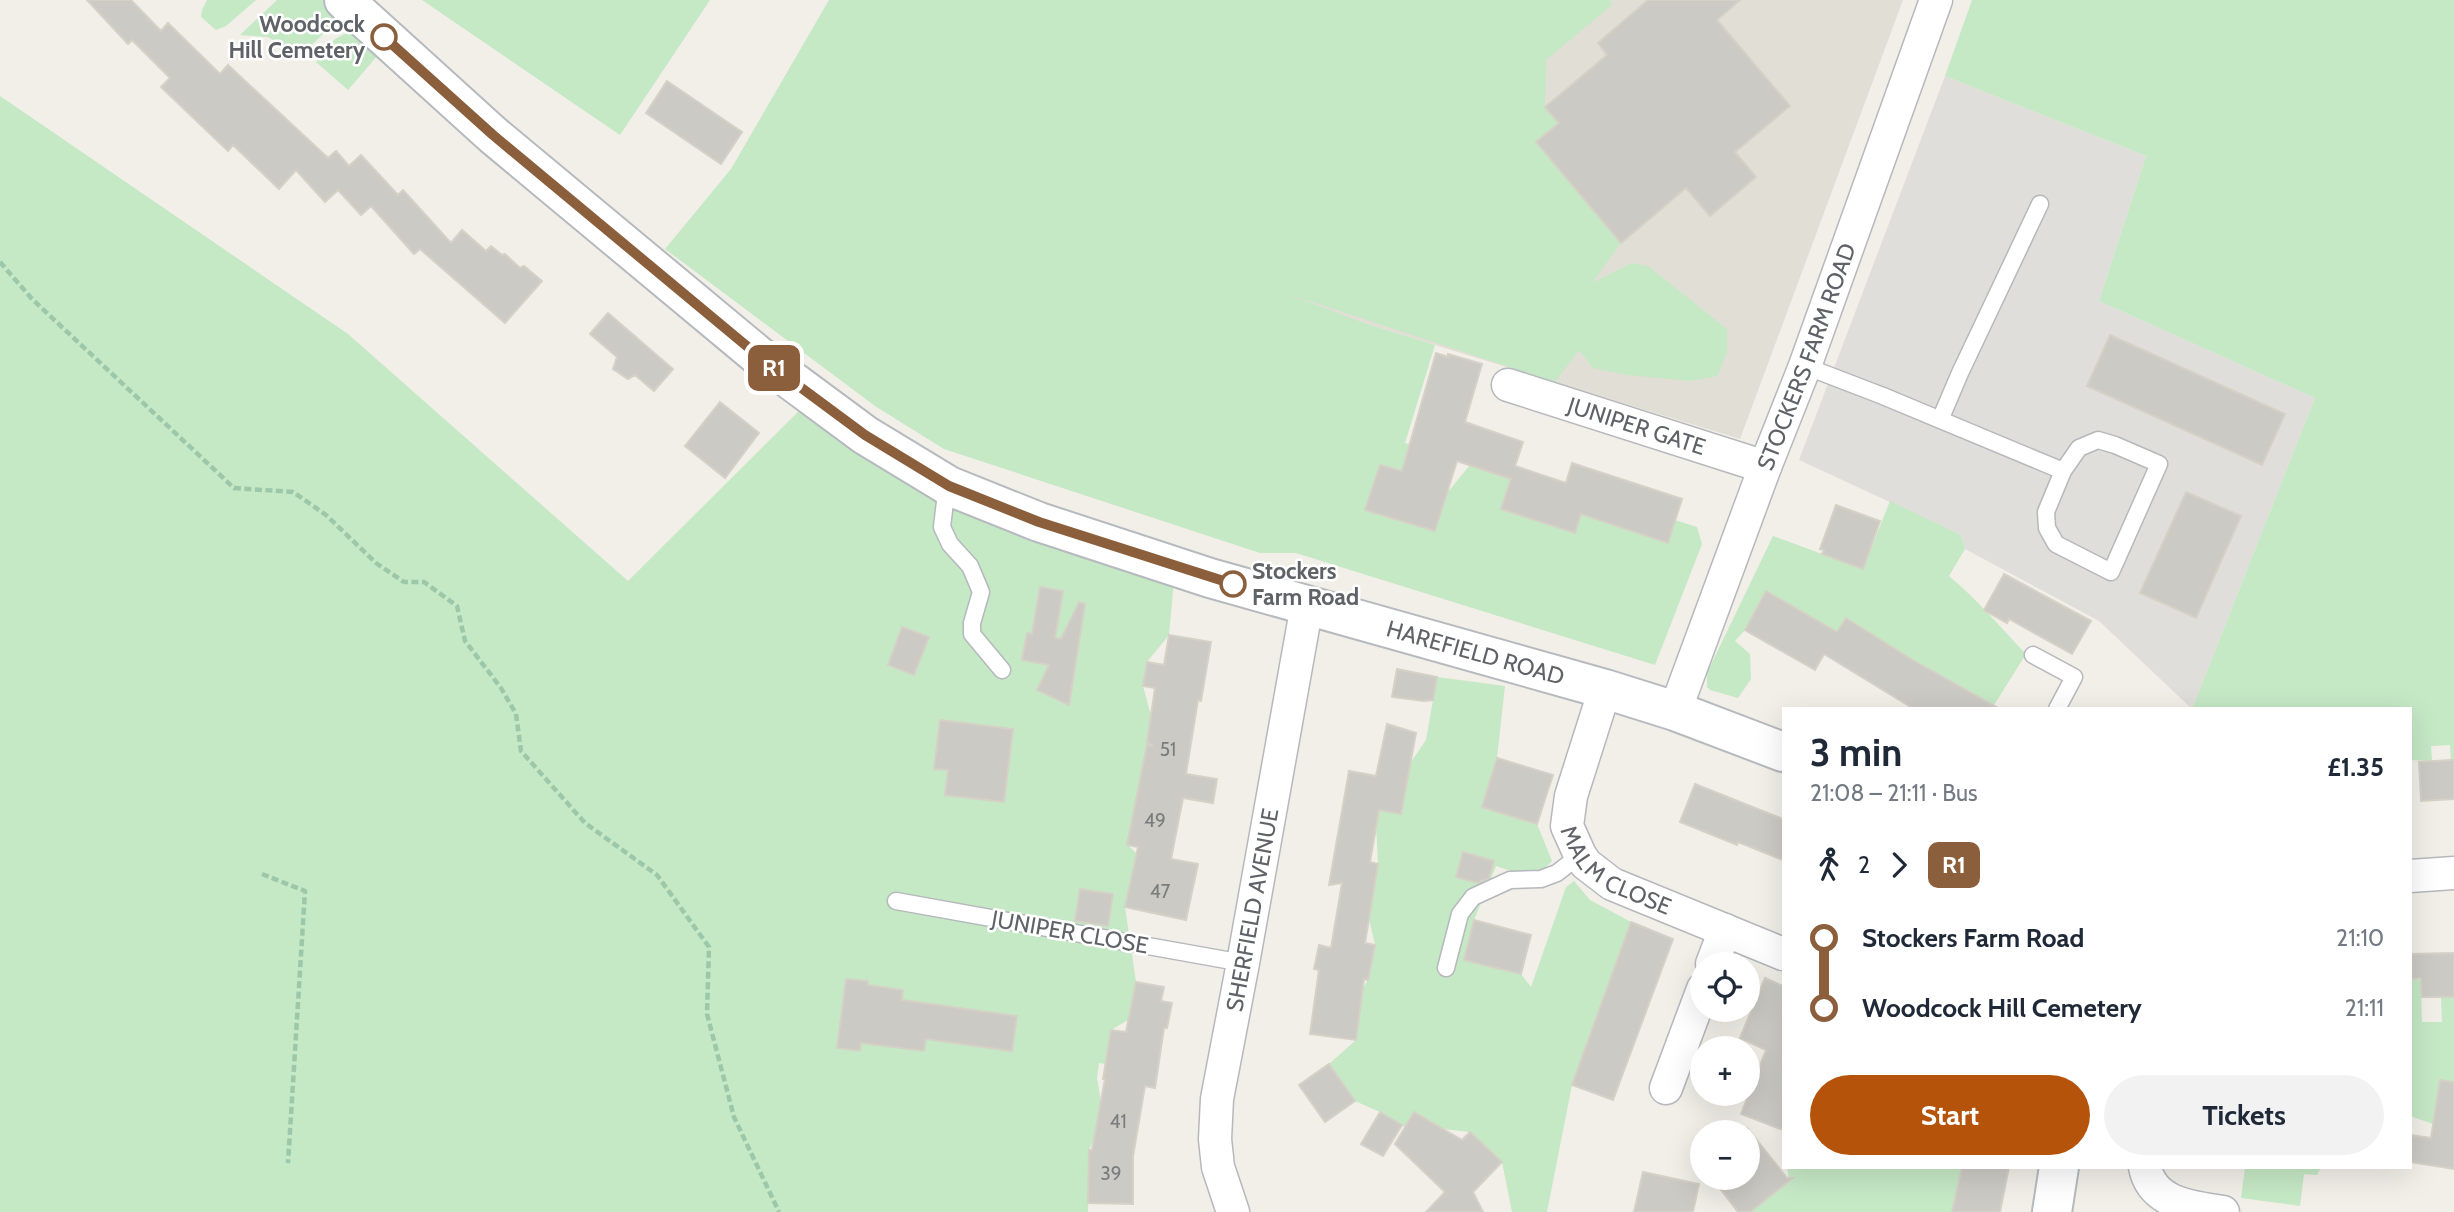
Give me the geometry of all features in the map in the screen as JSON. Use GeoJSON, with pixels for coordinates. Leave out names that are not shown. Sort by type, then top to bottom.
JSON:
{"type":"FeatureCollection","features":[{"type":"Feature","properties":{"kind":"street","name":"HAREFIELD ROAD"},"geometry":{"type":"LineString","coordinates":[[344,0],[493,135],[761,358],[865,435],[947,485],[1039,522],[1210,578],[1605,689],[1675,711],[1782,752]]}},
{"type":"Feature","properties":{"kind":"street","name":"STOCKERS FARM ROAD"},"geometry":{"type":"LineString","coordinates":[[1675,711],[1805,366],[1936,0]]}},
{"type":"Feature","properties":{"kind":"street","name":"JUNIPER GATE"},"geometry":{"type":"LineString","coordinates":[[1508,385],[1765,467]]}},
{"type":"Feature","properties":{"kind":"street","name":"SHERFIELD AVENUE"},"geometry":{"type":"LineString","coordinates":[[1233,1212],[1219,1167],[1215,1139],[1217,1100],[1307,605]]}},
{"type":"Feature","properties":{"kind":"street","name":"MALM CLOSE"},"geometry":{"type":"LineString","coordinates":[[1605,689],[1572,796],[1567,826],[1586,864],[1612,884],[1782,954]]}},
{"type":"Feature","properties":{"kind":"street"},"geometry":{"type":"LineString","coordinates":[[2412,876],[2454,873]]}},
{"type":"Feature","properties":{"kind":"street"},"geometry":{"type":"LineString","coordinates":[[1717,952],[1725,930]]}},
{"type":"Feature","properties":{"kind":"street"},"geometry":{"type":"LineString","coordinates":[[1666,1087],[1691,1022]]}},
{"type":"Feature","properties":{"kind":"street"},"geometry":{"type":"LineString","coordinates":[[2052,1212],[2059,1169]]}},
{"type":"Feature","properties":{"kind":"street"},"geometry":{"type":"LineString","coordinates":[[2145,1169],[2148,1181],[2162,1196],[2185,1206],[2223,1212]]}},
{"type":"Feature","properties":{"kind":"lane"},"geometry":{"type":"LineString","coordinates":[[1940,420],[2040,204]]}},
{"type":"Feature","properties":{"kind":"lane"},"geometry":{"type":"LineString","coordinates":[[1805,366],[2063,471]]}},
{"type":"Feature","properties":{"kind":"lane"},"geometry":{"type":"LineString","coordinates":[[2098,440],[2115,444],[2160,464],[2111,572],[2056,544],[2047,528],[2046,512],[2063,471],[2079,448],[2098,440]]}},
{"type":"Feature","properties":{"kind":"lane"},"geometry":{"type":"LineString","coordinates":[[947,485],[942,527],[950,544],[970,566],[981,592],[972,623],[972,634],[1002,670]]}},
{"type":"Feature","properties":{"kind":"lane"},"geometry":{"type":"LineString","coordinates":[[2033,655],[2074,677],[2058,707]]}},
{"type":"Feature","properties":{"kind":"lane"},"geometry":{"type":"LineString","coordinates":[[1446,968],[1460,914],[1473,897],[1510,880],[1541,879],[1557,873],[1580,855]]}},
{"type":"Feature","properties":{"kind":"lane","name":"JUNIPER CLOSE"},"geometry":{"type":"LineString","coordinates":[[896,901],[1243,963]]}},
{"type":"Feature","properties":{"kind":"path"},"geometry":{"type":"LineString","coordinates":[[0,262],[32,299],[234,488],[293,492],[326,514],[376,563],[404,582],[424,582],[457,606],[465,641],[501,688],[516,715],[521,751],[584,823],[657,875],[709,947],[707,1014],[734,1117],[779,1212]]}},
{"type":"Feature","properties":{"kind":"path"},"geometry":{"type":"LineString","coordinates":[[262,874],[305,891],[288,1163]]}},
{"type":"Feature","properties":{"kind":"shaded area"},"geometry":{"type":"Polygon","coordinates":[[[1382,0],[1903,0],[1740,439],[1367,324],[1255,283],[1382,0]]]}},
{"type":"Feature","properties":{"kind":"shaded area"},"geometry":{"type":"Polygon","coordinates":[[[1945,76],[2146,156],[2099,301],[2315,398],[2193,707],[2099,621],[1965,549],[1961,535],[1799,460],[1945,76]]]}},
{"type":"Feature","properties":{"kind":"green space"},"geometry":{"type":"Polygon","coordinates":[[[207,0],[256,0],[226,26],[216,30],[201,17],[207,0]]]}},
{"type":"Feature","properties":{"kind":"green space"},"geometry":{"type":"Polygon","coordinates":[[[277,0],[322,0],[337,20],[301,56],[268,37],[240,35],[277,0]]]}},
{"type":"Feature","properties":{"kind":"green space"},"geometry":{"type":"Polygon","coordinates":[[[422,0],[710,0],[620,135],[422,0]]]}},
{"type":"Feature","properties":{"kind":"green space"},"geometry":{"type":"Polygon","coordinates":[[[829,0],[1610,0],[1612,5],[1546,60],[1545,107],[1559,123],[1536,142],[1621,243],[1592,283],[1632,263],[1648,266],[1727,329],[1727,353],[1717,376],[1691,381],[1627,375],[1593,368],[1579,350],[1555,382],[1285,293],[1367,324],[1435,345],[1405,443],[1428,450],[1426,486],[1447,493],[1470,465],[1511,479],[1501,508],[1575,532],[1581,514],[1667,543],[1675,520],[1697,527],[1702,544],[1655,665],[1296,553],[1260,553],[944,449],[875,406],[665,249],[731,169],[829,0]]]}},
{"type":"Feature","properties":{"kind":"green space"},"geometry":{"type":"Polygon","coordinates":[[[1972,0],[2454,0],[2454,760],[2451,761],[2450,745],[2431,746],[2432,761],[2412,760],[2412,707],[2193,707],[2315,398],[2099,301],[2146,156],[1945,76],[1972,0]]]}},
{"type":"Feature","properties":{"kind":"green space"},"geometry":{"type":"Polygon","coordinates":[[[350,31],[378,55],[348,90],[316,62],[335,39],[350,31]]]}},
{"type":"Feature","properties":{"kind":"green space"},"geometry":{"type":"Polygon","coordinates":[[[0,96],[348,334],[628,581],[799,411],[922,494],[1174,581],[1169,635],[1147,662],[1143,686],[1151,716],[1142,776],[1127,844],[1136,853],[1125,907],[1136,982],[1128,1020],[1111,1030],[1105,1064],[1099,1063],[1097,1078],[1101,1102],[1095,1137],[1089,1150],[1088,1212],[0,1212],[0,96]]]}},
{"type":"Feature","properties":{"kind":"green space"},"geometry":{"type":"Polygon","coordinates":[[[1890,501],[1961,535],[1965,549],[1949,576],[2026,654],[1994,705],[1906,656],[1846,618],[1837,632],[1767,591],[1745,630],[1735,641],[1750,654],[1751,679],[1738,698],[1710,690],[1707,687],[1707,673],[1773,536],[1863,569],[1890,501]]]}},
{"type":"Feature","properties":{"kind":"green space"},"geometry":{"type":"Polygon","coordinates":[[[1437,677],[1505,686],[1497,758],[1482,807],[1537,824],[1552,861],[1538,875],[1525,876],[1496,866],[1474,920],[1464,960],[1521,974],[1531,987],[1566,887],[1574,881],[1590,900],[1631,922],[1572,1085],[1547,1212],[1512,1212],[1502,1162],[1470,1132],[1443,1129],[1414,1112],[1405,1127],[1355,1101],[1329,1064],[1356,1040],[1363,988],[1368,980],[1375,945],[1369,919],[1378,864],[1376,824],[1379,810],[1401,814],[1411,762],[1426,740],[1437,677]]]}},
{"type":"Feature","properties":{"kind":"green space"},"geometry":{"type":"Polygon","coordinates":[[[2412,978],[2421,980],[2422,1022],[2442,1022],[2441,997],[2454,997],[2454,1127],[2412,1117],[2412,978]]]}},
{"type":"Feature","properties":{"kind":"green space"},"geometry":{"type":"Polygon","coordinates":[[[1787,1169],[1962,1169],[1952,1212],[1750,1212],[1789,1181],[1787,1169]]]}},
{"type":"Feature","properties":{"kind":"green space"},"geometry":{"type":"Polygon","coordinates":[[[2245,1169],[2320,1169],[2317,1175],[2304,1174],[2300,1206],[2241,1198],[2245,1169]]]}},
{"type":"Feature","properties":{"kind":"building"},"geometry":{"type":"Polygon","coordinates":[[[87,0],[131,0],[161,31],[168,23],[220,74],[228,65],[328,158],[336,151],[349,166],[361,155],[398,195],[403,190],[451,243],[462,230],[486,251],[491,246],[520,268],[524,266],[542,281],[505,323],[420,249],[414,254],[371,206],[361,215],[338,190],[325,202],[296,170],[279,189],[233,145],[228,151],[161,87],[170,78],[132,40],[128,44],[87,0]]]}},
{"type":"Feature","properties":{"kind":"building"},"geometry":{"type":"Polygon","coordinates":[[[1648,0],[1740,0],[1717,20],[1790,106],[1735,152],[1756,177],[1710,216],[1686,188],[1621,243],[1536,142],[1559,123],[1545,107],[1607,55],[1598,43],[1648,0]]]}},
{"type":"Feature","properties":{"kind":"building"},"geometry":{"type":"Polygon","coordinates":[[[667,81],[742,132],[721,164],[646,113],[667,81]]]}},
{"type":"Feature","properties":{"kind":"building"},"geometry":{"type":"Polygon","coordinates":[[[608,313],[673,369],[654,391],[635,375],[628,379],[613,369],[617,357],[590,334],[608,313]]]}},
{"type":"Feature","properties":{"kind":"building"},"geometry":{"type":"Polygon","coordinates":[[[2110,335],[2285,414],[2262,465],[2087,386],[2110,335]]]}},
{"type":"Feature","properties":{"kind":"building"},"geometry":{"type":"Polygon","coordinates":[[[1436,353],[1482,364],[1465,422],[1523,442],[1515,466],[1566,483],[1572,463],[1682,499],[1668,543],[1581,514],[1575,533],[1501,509],[1511,479],[1457,461],[1435,531],[1365,510],[1380,465],[1402,471],[1436,353]]]}},
{"type":"Feature","properties":{"kind":"building"},"geometry":{"type":"Polygon","coordinates":[[[720,402],[759,433],[725,478],[685,446],[720,402]]]}},
{"type":"Feature","properties":{"kind":"building"},"geometry":{"type":"Polygon","coordinates":[[[2186,492],[2241,516],[2196,618],[2140,593],[2186,492]]]}},
{"type":"Feature","properties":{"kind":"building"},"geometry":{"type":"Polygon","coordinates":[[[1836,505],[1880,521],[1863,569],[1822,554],[1824,550],[1820,549],[1836,505]]]}},
{"type":"Feature","properties":{"kind":"building"},"geometry":{"type":"Polygon","coordinates":[[[2004,574],[2091,621],[2072,654],[2009,619],[2007,623],[1984,610],[2004,574]]]}},
{"type":"Feature","properties":{"kind":"building"},"geometry":{"type":"Polygon","coordinates":[[[1040,587],[1063,591],[1055,638],[1061,639],[1079,602],[1085,604],[1069,705],[1037,690],[1049,665],[1022,660],[1027,633],[1032,634],[1040,587]]]}},
{"type":"Feature","properties":{"kind":"building"},"geometry":{"type":"Polygon","coordinates":[[[1766,591],[1837,632],[1846,618],[1911,659],[1996,707],[1911,707],[1824,654],[1815,670],[1745,630],[1766,591]]]}},
{"type":"Feature","properties":{"kind":"building"},"geometry":{"type":"Polygon","coordinates":[[[902,627],[929,637],[914,675],[888,665],[902,627]]]}},
{"type":"Feature","properties":{"kind":"building"},"geometry":{"type":"Polygon","coordinates":[[[1169,635],[1211,642],[1186,774],[1217,779],[1213,803],[1183,798],[1171,859],[1198,864],[1186,920],[1125,907],[1138,847],[1127,845],[1147,745],[1153,746],[1147,743],[1155,688],[1143,686],[1147,662],[1164,665],[1169,635]]]}},
{"type":"Feature","properties":{"kind":"building"},"geometry":{"type":"Polygon","coordinates":[[[1397,669],[1437,677],[1433,700],[1392,697],[1397,669]]]}},
{"type":"Feature","properties":{"kind":"building"},"geometry":{"type":"Polygon","coordinates":[[[940,720],[1013,729],[1004,802],[945,795],[948,770],[934,769],[940,720]]]}},
{"type":"Feature","properties":{"kind":"building"},"geometry":{"type":"Polygon","coordinates":[[[1387,724],[1416,733],[1401,814],[1379,810],[1370,862],[1378,864],[1365,943],[1375,945],[1368,980],[1364,979],[1356,1040],[1310,1034],[1319,970],[1314,969],[1319,945],[1331,948],[1342,883],[1329,885],[1349,771],[1376,776],[1387,724]]]}},
{"type":"Feature","properties":{"kind":"building"},"geometry":{"type":"Polygon","coordinates":[[[1497,758],[1553,775],[1537,824],[1482,807],[1497,758]]]}},
{"type":"Feature","properties":{"kind":"building"},"geometry":{"type":"Polygon","coordinates":[[[2454,760],[2454,799],[2421,801],[2419,762],[2454,760]]]}},
{"type":"Feature","properties":{"kind":"building"},"geometry":{"type":"Polygon","coordinates":[[[1695,784],[1782,819],[1782,860],[1738,842],[1737,845],[1680,822],[1695,784]]]}},
{"type":"Feature","properties":{"kind":"building"},"geometry":{"type":"Polygon","coordinates":[[[1463,852],[1494,861],[1489,878],[1478,883],[1456,877],[1463,852]]]}},
{"type":"Feature","properties":{"kind":"building"},"geometry":{"type":"Polygon","coordinates":[[[1080,889],[1113,894],[1108,926],[1075,921],[1080,889]]]}},
{"type":"Feature","properties":{"kind":"building"},"geometry":{"type":"Polygon","coordinates":[[[1474,920],[1531,935],[1521,974],[1464,960],[1474,920]]]}},
{"type":"Feature","properties":{"kind":"building"},"geometry":{"type":"Polygon","coordinates":[[[1631,922],[1673,939],[1613,1100],[1572,1085],[1631,922]]]}},
{"type":"Feature","properties":{"kind":"building"},"geometry":{"type":"Polygon","coordinates":[[[2454,953],[2454,997],[2422,997],[2421,978],[2412,979],[2412,954],[2454,953]]]}},
{"type":"Feature","properties":{"kind":"building"},"geometry":{"type":"Polygon","coordinates":[[[1765,978],[1782,986],[1782,1130],[1741,1114],[1744,1106],[1760,1106],[1760,1065],[1766,1050],[1760,1047],[1760,1036],[1741,1036],[1747,1022],[1760,1022],[1760,990],[1765,978]]]}},
{"type":"Feature","properties":{"kind":"building"},"geometry":{"type":"Polygon","coordinates":[[[846,979],[868,981],[868,985],[903,990],[902,1000],[1017,1016],[1012,1051],[926,1039],[924,1051],[861,1043],[860,1051],[837,1048],[846,979]]]}},
{"type":"Feature","properties":{"kind":"building"},"geometry":{"type":"Polygon","coordinates":[[[1136,982],[1164,987],[1161,1001],[1172,1003],[1167,1028],[1164,1028],[1155,1088],[1145,1086],[1133,1156],[1133,1204],[1088,1203],[1089,1150],[1092,1150],[1111,1030],[1126,1032],[1136,982]]]}},
{"type":"Feature","properties":{"kind":"building"},"geometry":{"type":"Polygon","coordinates":[[[1329,1064],[1355,1101],[1325,1122],[1299,1085],[1329,1064]]]}},
{"type":"Feature","properties":{"kind":"building"},"geometry":{"type":"Polygon","coordinates":[[[2440,1080],[2454,1082],[2454,1169],[2412,1162],[2412,1135],[2431,1138],[2440,1080]]]}},
{"type":"Feature","properties":{"kind":"building"},"geometry":{"type":"Polygon","coordinates":[[[1380,1112],[1402,1125],[1383,1156],[1361,1144],[1380,1112]]]}},
{"type":"Feature","properties":{"kind":"building"},"geometry":{"type":"Polygon","coordinates":[[[1414,1112],[1462,1140],[1470,1132],[1502,1162],[1473,1192],[1483,1212],[1426,1212],[1445,1192],[1395,1144],[1414,1112]]]}},
{"type":"Feature","properties":{"kind":"building"},"geometry":{"type":"Polygon","coordinates":[[[1760,1144],[1787,1178],[1793,1178],[1750,1212],[1738,1212],[1721,1190],[1760,1190],[1760,1144]]]}},
{"type":"Feature","properties":{"kind":"building"},"geometry":{"type":"Polygon","coordinates":[[[1962,1169],[2009,1169],[2000,1212],[1952,1212],[1962,1169]]]}},
{"type":"Feature","properties":{"kind":"building"},"geometry":{"type":"Polygon","coordinates":[[[1643,1172],[1690,1182],[1690,1190],[1698,1190],[1693,1212],[1634,1212],[1643,1172]]]}},
{"type":"Feature","properties":{"kind":"bus line","name":"R1"},"geometry":{"type":"LineString","coordinates":[[384,37],[493,135],[761,358],[865,435],[949,486],[1039,522],[1233,584]]}},
{"type":"Feature","properties":{"kind":"place","name":"Woodcock Hill Cemetery"},"geometry":{"type":"Point","coordinates":[384,37]}},
{"type":"Feature","properties":{"kind":"place","name":"Stockers Farm Road"},"geometry":{"type":"Point","coordinates":[1233,584]}}]}
